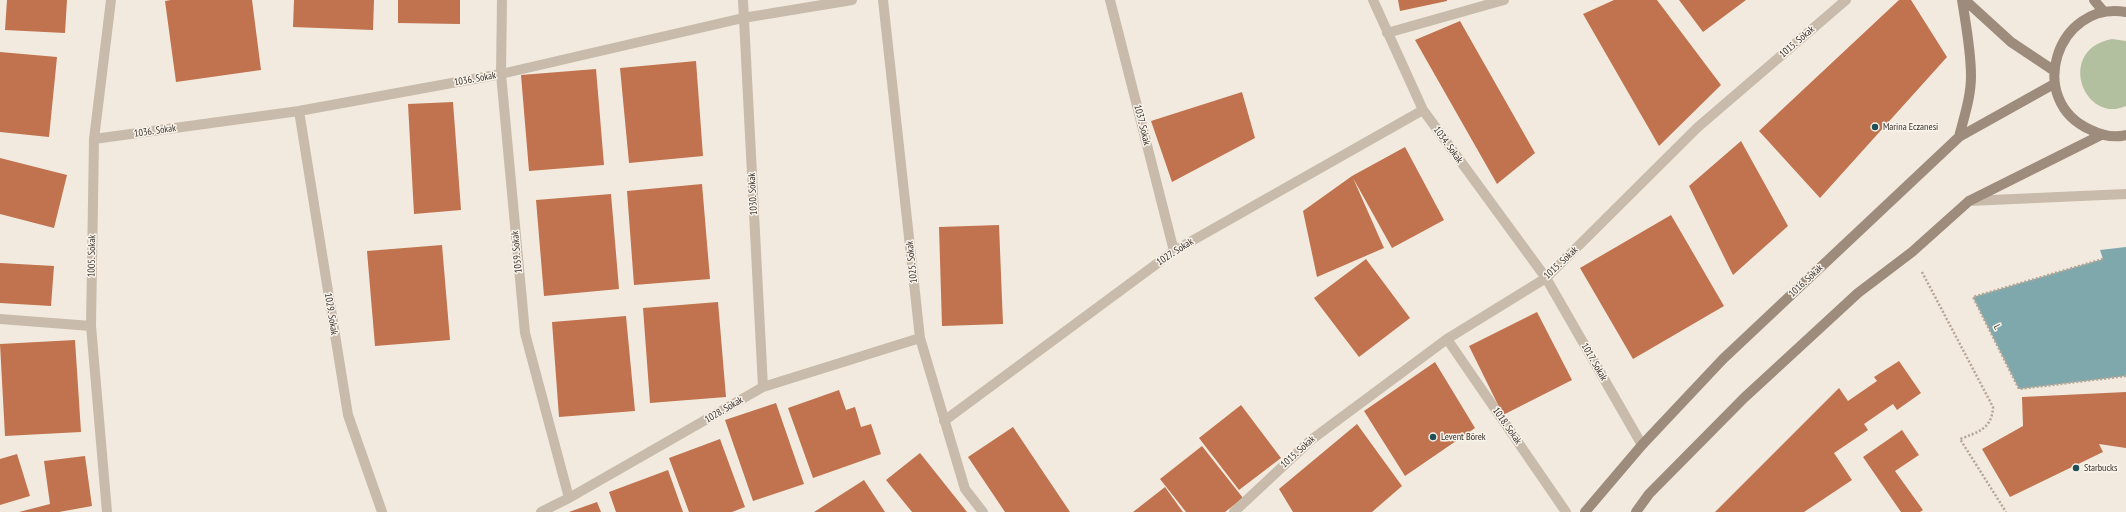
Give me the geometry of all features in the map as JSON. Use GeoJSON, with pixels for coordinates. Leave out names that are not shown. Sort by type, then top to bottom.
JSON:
{"type":"FeatureCollection","features":[{"type":"Feature","properties":{"kind":"main road"},"geometry":{"type":"LineString","coordinates":[[1959,137],[1968,103],[1971,77],[1969,44],[1962,0]]}},
{"type":"Feature","properties":{"kind":"main road"},"geometry":{"type":"LineString","coordinates":[[1965,0],[2011,42],[2053,70]]}},
{"type":"Feature","properties":{"kind":"main road"},"geometry":{"type":"LineString","coordinates":[[2094,0],[2104,12]]}},
{"type":"Feature","properties":{"kind":"main road"},"geometry":{"type":"LineString","coordinates":[[2124,137],[2101,135],[2083,127],[2068,114],[2058,97],[2054,84],[2053,70],[2056,56],[2069,32],[2079,23],[2091,16],[2104,12],[2125,11]]}},
{"type":"Feature","properties":{"kind":"main road","name":"1016. Sokak"},"geometry":{"type":"LineString","coordinates":[[1585,512],[1642,445],[1723,360],[1959,137],[2054,84]]}},
{"type":"Feature","properties":{"kind":"main road"},"geometry":{"type":"LineString","coordinates":[[1636,512],[1649,494],[1744,398],[1858,293],[1912,252],[1969,201],[2101,135]]}},
{"type":"Feature","properties":{"kind":"street","name":"1005. Sokak"},"geometry":{"type":"LineString","coordinates":[[107,512],[91,326],[94,139],[111,0]]}},
{"type":"Feature","properties":{"kind":"street","name":"1059. Sokak"},"geometry":{"type":"LineString","coordinates":[[502,0],[501,74],[525,333],[569,498]]}},
{"type":"Feature","properties":{"kind":"street","name":"1030. Sokak"},"geometry":{"type":"LineString","coordinates":[[743,0],[763,388]]}},
{"type":"Feature","properties":{"kind":"street","name":"1036. Sokak"},"geometry":{"type":"LineString","coordinates":[[94,139],[299,111],[501,74],[743,18],[852,0]]}},
{"type":"Feature","properties":{"kind":"street","name":"1025. Sokak"},"geometry":{"type":"LineString","coordinates":[[883,0],[920,338],[965,489],[983,512]]}},
{"type":"Feature","properties":{"kind":"street","name":"1037. Sokak"},"geometry":{"type":"LineString","coordinates":[[1110,0],[1174,251]]}},
{"type":"Feature","properties":{"kind":"street","name":"1034. Sokak"},"geometry":{"type":"LineString","coordinates":[[1373,0],[1423,110],[1546,278]]}},
{"type":"Feature","properties":{"kind":"street"},"geometry":{"type":"LineString","coordinates":[[1387,33],[1504,0]]}},
{"type":"Feature","properties":{"kind":"street","name":"1015. Sokak"},"geometry":{"type":"LineString","coordinates":[[1234,512],[1311,440],[1447,339],[1546,278],[1698,127],[1846,0]]}},
{"type":"Feature","properties":{"kind":"street","name":"1027. Sokak"},"geometry":{"type":"LineString","coordinates":[[944,421],[1174,251],[1423,110]]}},
{"type":"Feature","properties":{"kind":"street","name":"1029. Sokak"},"geometry":{"type":"LineString","coordinates":[[299,111],[348,415],[382,512]]}},
{"type":"Feature","properties":{"kind":"street"},"geometry":{"type":"LineString","coordinates":[[1969,201],[2126,194]]}},
{"type":"Feature","properties":{"kind":"street","name":"1017. Sokak"},"geometry":{"type":"LineString","coordinates":[[1546,278],[1642,445]]}},
{"type":"Feature","properties":{"kind":"street"},"geometry":{"type":"LineString","coordinates":[[0,319],[91,326]]}},
{"type":"Feature","properties":{"kind":"street","name":"1028. Sokak"},"geometry":{"type":"LineString","coordinates":[[541,512],[569,498],[763,388],[920,338]]}},
{"type":"Feature","properties":{"kind":"street","name":"1018. Sokak"},"geometry":{"type":"LineString","coordinates":[[1447,339],[1566,512]]}},
{"type":"Feature","properties":{"kind":"path"},"geometry":{"type":"LineString","coordinates":[[1912,252],[1993,407],[1993,418],[1983,430],[1960,439],[2006,512]]}},
{"type":"Feature","properties":{"kind":"path","name":"L"},"geometry":{"type":"LineString","coordinates":[[2103,259],[1973,297],[2019,389],[2126,376]]}},
{"type":"Feature","properties":{"kind":"green space"},"geometry":{"type":"Polygon","coordinates":[[[2112,39],[2126,41],[2126,106],[2111,109],[2098,105],[2088,96],[2082,84],[2080,70],[2084,57],[2095,46],[2112,39]]]}},
{"type":"Feature","properties":{"kind":"water"},"geometry":{"type":"Polygon","coordinates":[[[2126,247],[2126,376],[2019,389],[1973,297],[2103,259],[2100,250],[2126,247]]]}},
{"type":"Feature","properties":{"kind":"building"},"geometry":{"type":"Polygon","coordinates":[[[7,0],[67,0],[65,33],[5,30],[7,0]]]}},
{"type":"Feature","properties":{"kind":"building"},"geometry":{"type":"Polygon","coordinates":[[[252,0],[261,70],[176,82],[165,1],[252,0]]]}},
{"type":"Feature","properties":{"kind":"building"},"geometry":{"type":"Polygon","coordinates":[[[294,0],[374,0],[373,30],[293,27],[294,0]]]}},
{"type":"Feature","properties":{"kind":"building"},"geometry":{"type":"Polygon","coordinates":[[[398,0],[460,0],[460,24],[398,23],[398,0]]]}},
{"type":"Feature","properties":{"kind":"building"},"geometry":{"type":"Polygon","coordinates":[[[1398,0],[1447,0],[1447,1],[1400,11],[1398,0]]]}},
{"type":"Feature","properties":{"kind":"building"},"geometry":{"type":"Polygon","coordinates":[[[1614,0],[1657,0],[1721,85],[1659,146],[1583,14],[1614,0]]]}},
{"type":"Feature","properties":{"kind":"building"},"geometry":{"type":"Polygon","coordinates":[[[1679,0],[1746,0],[1703,32],[1679,0]]]}},
{"type":"Feature","properties":{"kind":"building"},"geometry":{"type":"Polygon","coordinates":[[[1899,0],[1911,0],[1947,57],[1820,198],[1759,131],[1899,0]]]}},
{"type":"Feature","properties":{"kind":"building"},"geometry":{"type":"Polygon","coordinates":[[[1460,21],[1535,153],[1497,184],[1415,40],[1460,21]]]}},
{"type":"Feature","properties":{"kind":"building"},"geometry":{"type":"Polygon","coordinates":[[[0,52],[57,57],[49,137],[0,132],[0,52]]]}},
{"type":"Feature","properties":{"kind":"building"},"geometry":{"type":"Polygon","coordinates":[[[696,61],[703,156],[629,163],[620,68],[696,61]]]}},
{"type":"Feature","properties":{"kind":"building"},"geometry":{"type":"Polygon","coordinates":[[[596,69],[604,165],[529,171],[521,75],[596,69]]]}},
{"type":"Feature","properties":{"kind":"building"},"geometry":{"type":"Polygon","coordinates":[[[1242,92],[1255,138],[1172,182],[1151,121],[1242,92]]]}},
{"type":"Feature","properties":{"kind":"building"},"geometry":{"type":"Polygon","coordinates":[[[453,102],[461,210],[414,214],[408,104],[453,102]]]}},
{"type":"Feature","properties":{"kind":"building"},"geometry":{"type":"Polygon","coordinates":[[[1741,141],[1788,226],[1733,275],[1689,186],[1741,141]]]}},
{"type":"Feature","properties":{"kind":"building"},"geometry":{"type":"Polygon","coordinates":[[[1405,147],[1444,220],[1392,248],[1353,178],[1384,248],[1317,277],[1303,211],[1352,176],[1405,147]]]}},
{"type":"Feature","properties":{"kind":"building"},"geometry":{"type":"Polygon","coordinates":[[[0,158],[67,175],[54,228],[0,214],[0,158]]]}},
{"type":"Feature","properties":{"kind":"building"},"geometry":{"type":"Polygon","coordinates":[[[702,184],[710,279],[634,285],[627,191],[702,184]]]}},
{"type":"Feature","properties":{"kind":"building"},"geometry":{"type":"Polygon","coordinates":[[[611,194],[619,289],[544,296],[536,200],[611,194]]]}},
{"type":"Feature","properties":{"kind":"building"},"geometry":{"type":"Polygon","coordinates":[[[1671,215],[1724,306],[1633,359],[1580,268],[1671,215]]]}},
{"type":"Feature","properties":{"kind":"building"},"geometry":{"type":"Polygon","coordinates":[[[999,225],[1003,324],[942,326],[939,227],[999,225]]]}},
{"type":"Feature","properties":{"kind":"building"},"geometry":{"type":"Polygon","coordinates":[[[442,245],[450,340],[375,346],[367,251],[442,245]]]}},
{"type":"Feature","properties":{"kind":"building"},"geometry":{"type":"Polygon","coordinates":[[[1366,259],[1410,318],[1359,357],[1314,298],[1366,259]]]}},
{"type":"Feature","properties":{"kind":"building"},"geometry":{"type":"Polygon","coordinates":[[[0,263],[54,266],[51,306],[0,303],[0,263]]]}},
{"type":"Feature","properties":{"kind":"building"},"geometry":{"type":"Polygon","coordinates":[[[718,302],[726,397],[650,403],[643,308],[718,302]]]}},
{"type":"Feature","properties":{"kind":"building"},"geometry":{"type":"Polygon","coordinates":[[[1537,312],[1572,380],[1503,415],[1469,346],[1537,312]]]}},
{"type":"Feature","properties":{"kind":"building"},"geometry":{"type":"Polygon","coordinates":[[[626,316],[635,411],[559,417],[552,322],[626,316]]]}},
{"type":"Feature","properties":{"kind":"building"},"geometry":{"type":"Polygon","coordinates":[[[75,340],[81,432],[5,436],[0,344],[75,340]]]}},
{"type":"Feature","properties":{"kind":"building"},"geometry":{"type":"Polygon","coordinates":[[[1899,361],[1921,393],[1897,410],[1893,404],[1864,424],[1868,430],[1834,453],[1852,480],[1804,512],[1715,512],[1839,388],[1848,401],[1877,381],[1874,377],[1899,361]]]}},
{"type":"Feature","properties":{"kind":"building"},"geometry":{"type":"Polygon","coordinates":[[[1435,362],[1475,428],[1405,476],[1364,411],[1435,362]]]}},
{"type":"Feature","properties":{"kind":"building"},"geometry":{"type":"Polygon","coordinates":[[[839,390],[846,410],[855,407],[861,427],[871,424],[881,454],[813,478],[788,408],[839,390]]]}},
{"type":"Feature","properties":{"kind":"building"},"geometry":{"type":"Polygon","coordinates":[[[2126,392],[2126,448],[2099,444],[2103,452],[2010,497],[1982,449],[2023,426],[2022,397],[2126,392]]]}},
{"type":"Feature","properties":{"kind":"building"},"geometry":{"type":"Polygon","coordinates":[[[776,403],[804,484],[753,501],[725,420],[776,403]]]}},
{"type":"Feature","properties":{"kind":"building"},"geometry":{"type":"Polygon","coordinates":[[[1241,405],[1281,458],[1239,490],[1199,438],[1241,405]]]}},
{"type":"Feature","properties":{"kind":"building"},"geometry":{"type":"Polygon","coordinates":[[[1357,424],[1402,486],[1372,512],[1293,512],[1279,489],[1357,424]]]}},
{"type":"Feature","properties":{"kind":"building"},"geometry":{"type":"Polygon","coordinates":[[[1013,427],[1070,512],[1005,512],[968,457],[1013,427]]]}},
{"type":"Feature","properties":{"kind":"building"},"geometry":{"type":"Polygon","coordinates":[[[1902,430],[1919,455],[1895,471],[1923,510],[1920,512],[1901,512],[1863,457],[1902,430]]]}},
{"type":"Feature","properties":{"kind":"building"},"geometry":{"type":"Polygon","coordinates":[[[720,439],[745,507],[732,512],[689,512],[669,458],[720,439]]]}},
{"type":"Feature","properties":{"kind":"building"},"geometry":{"type":"Polygon","coordinates":[[[1202,446],[1243,498],[1225,512],[1186,512],[1160,479],[1202,446]]]}},
{"type":"Feature","properties":{"kind":"building"},"geometry":{"type":"Polygon","coordinates":[[[920,453],[967,512],[912,512],[886,480],[920,453]]]}},
{"type":"Feature","properties":{"kind":"building"},"geometry":{"type":"Polygon","coordinates":[[[17,454],[30,496],[0,505],[0,459],[17,454]]]}},
{"type":"Feature","properties":{"kind":"building"},"geometry":{"type":"Polygon","coordinates":[[[85,456],[92,506],[59,512],[19,512],[50,504],[44,461],[85,456]]]}},
{"type":"Feature","properties":{"kind":"building"},"geometry":{"type":"Polygon","coordinates":[[[668,470],[683,512],[616,512],[609,492],[668,470]]]}},
{"type":"Feature","properties":{"kind":"building"},"geometry":{"type":"Polygon","coordinates":[[[864,480],[885,512],[814,512],[864,480]]]}},
{"type":"Feature","properties":{"kind":"building"},"geometry":{"type":"Polygon","coordinates":[[[1165,487],[1183,512],[1133,512],[1165,487]]]}},
{"type":"Feature","properties":{"kind":"building"},"geometry":{"type":"Polygon","coordinates":[[[597,502],[601,512],[569,512],[597,502]]]}},
{"type":"Feature","properties":{"kind":"place","name":"Marina Eczanesi"},"geometry":{"type":"Point","coordinates":[1875,127]}},
{"type":"Feature","properties":{"kind":"place","name":"Levent Börek"},"geometry":{"type":"Point","coordinates":[1433,437]}},
{"type":"Feature","properties":{"kind":"place","name":"Starbucks"},"geometry":{"type":"Point","coordinates":[2076,468]}}]}
